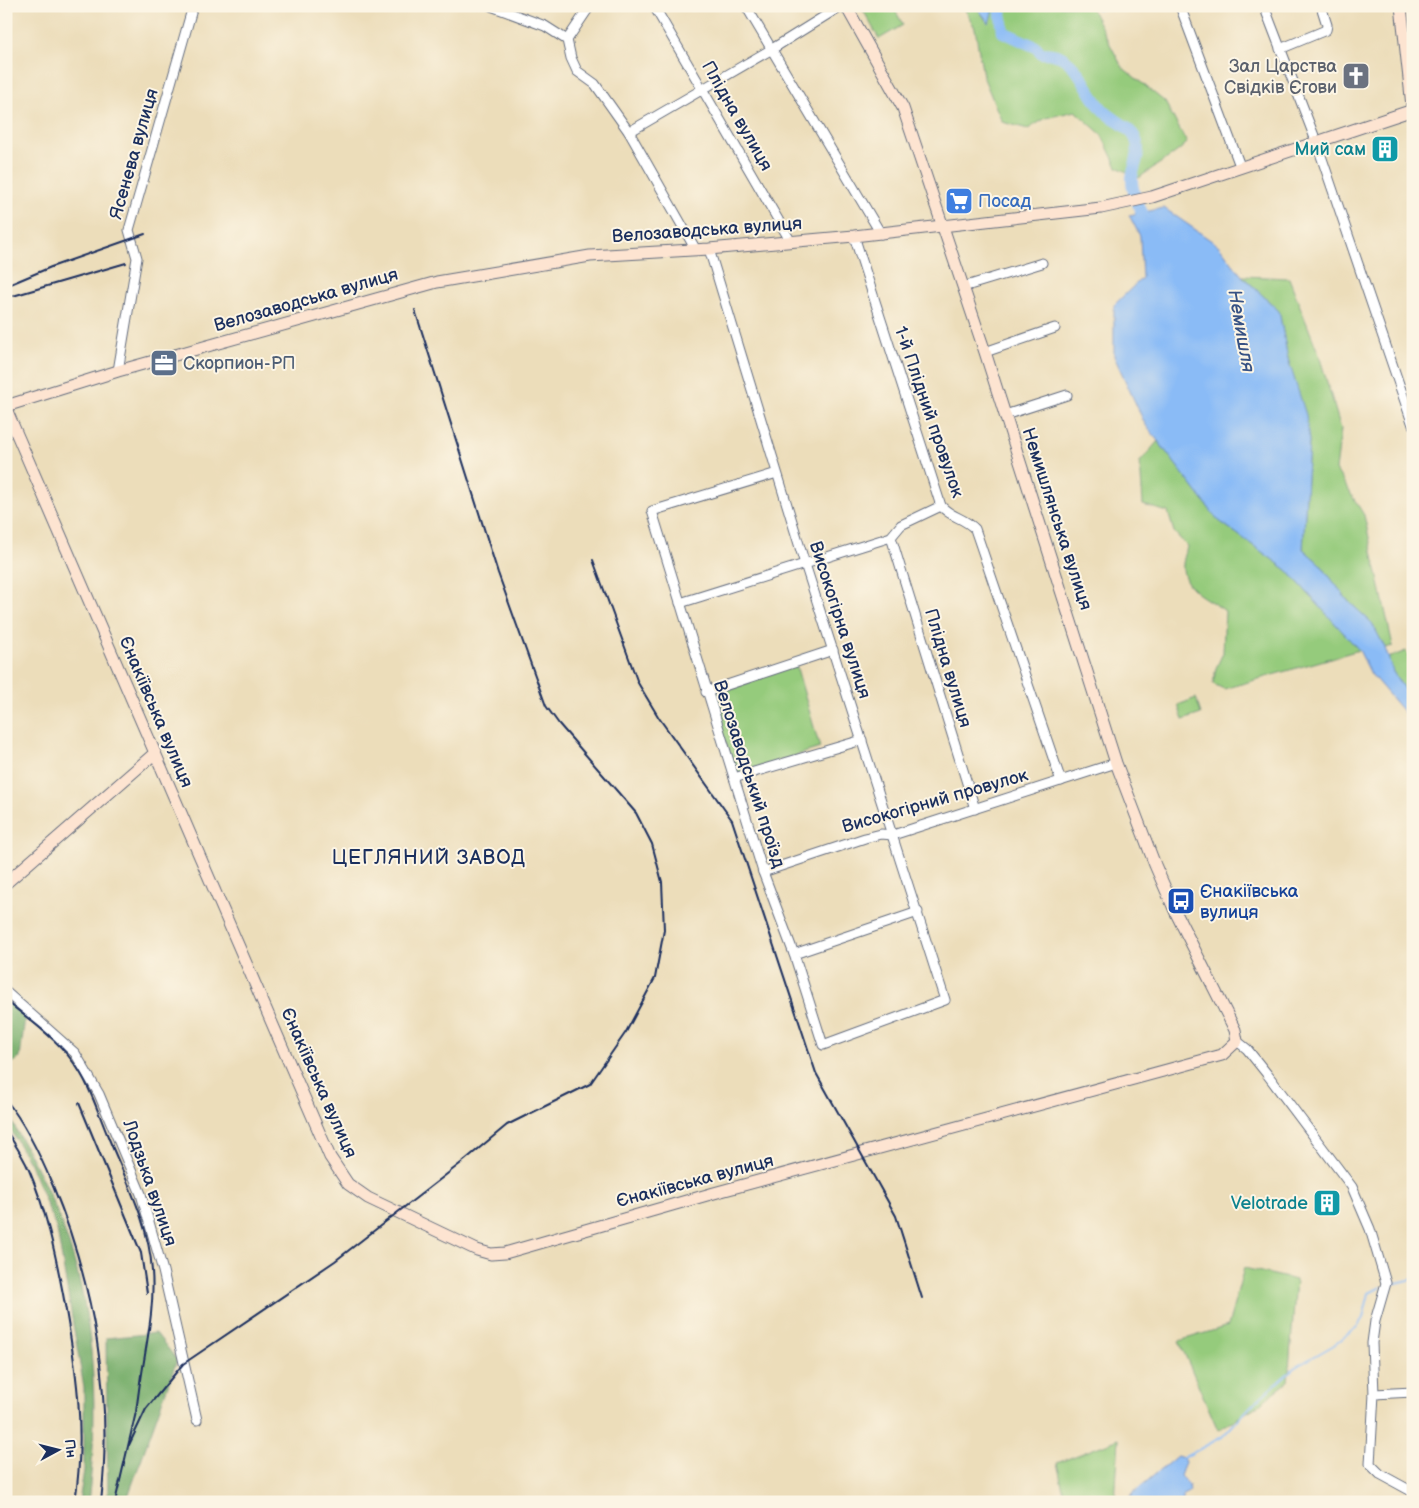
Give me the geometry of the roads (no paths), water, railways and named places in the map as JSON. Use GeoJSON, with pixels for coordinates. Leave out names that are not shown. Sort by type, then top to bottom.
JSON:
{"type":"FeatureCollection","features":[{"type":"Feature","properties":{"kind":"street","name":"Ясенева вулиця"},"geometry":{"type":"LineString","coordinates":[[118,371],[137,258],[129,230],[193,6]]}},
{"type":"Feature","properties":{"kind":"street"},"geometry":{"type":"LineString","coordinates":[[491,6],[545,26],[567,40],[571,58],[577,71],[595,84],[629,132],[696,250]]}},
{"type":"Feature","properties":{"kind":"street"},"geometry":{"type":"LineString","coordinates":[[567,40],[590,6]]}},
{"type":"Feature","properties":{"kind":"street","name":"Плідна вулиця"},"geometry":{"type":"LineString","coordinates":[[654,6],[703,88],[790,242]]}},
{"type":"Feature","properties":{"kind":"street"},"geometry":{"type":"LineString","coordinates":[[746,6],[881,234]]}},
{"type":"Feature","properties":{"kind":"street"},"geometry":{"type":"LineString","coordinates":[[629,132],[772,49],[841,6]]}},
{"type":"Feature","properties":{"kind":"street","name":"Немишлянська вулиця"},"geometry":{"type":"LineString","coordinates":[[846,6],[903,108],[1006,415],[1116,762],[1175,911],[1235,1030],[1237,1041]]}},
{"type":"Feature","properties":{"kind":"street"},"geometry":{"type":"LineString","coordinates":[[1180,6],[1240,166]]}},
{"type":"Feature","properties":{"kind":"street"},"geometry":{"type":"LineString","coordinates":[[1264,6],[1316,141],[1413,425]]}},
{"type":"Feature","properties":{"kind":"street"},"geometry":{"type":"LineString","coordinates":[[1280,49],[1326,30],[1327,25],[1321,6]]}},
{"type":"Feature","properties":{"kind":"street"},"geometry":{"type":"LineString","coordinates":[[1401,6],[1412,112]]}},
{"type":"Feature","properties":{"kind":"street","name":"Велозаводська вулиця"},"geometry":{"type":"LineString","coordinates":[[6,408],[118,371],[437,282],[590,256],[710,249],[881,234],[1117,205],[1152,197],[1316,141],[1412,112]]}},
{"type":"Feature","properties":{"kind":"street","name":"1-й Плідний провулок"},"geometry":{"type":"LineString","coordinates":[[854,236],[941,506],[950,515],[966,520],[975,529],[1061,780]]}},
{"type":"Feature","properties":{"kind":"street","name":"Високогірна вулиця"},"geometry":{"type":"LineString","coordinates":[[710,249],[805,564],[945,1000],[823,1045]]}},
{"type":"Feature","properties":{"kind":"street"},"geometry":{"type":"LineString","coordinates":[[963,287],[1042,262]]}},
{"type":"Feature","properties":{"kind":"street"},"geometry":{"type":"LineString","coordinates":[[985,352],[1055,328]]}},
{"type":"Feature","properties":{"kind":"street"},"geometry":{"type":"LineString","coordinates":[[1006,415],[1067,395]]}},
{"type":"Feature","properties":{"kind":"street","name":"Єнакіївська вулиця"},"geometry":{"type":"LineString","coordinates":[[6,408],[330,1157],[348,1184],[368,1198],[477,1250],[491,1254],[505,1252],[714,1193],[1212,1058],[1231,1049],[1237,1041]]}},
{"type":"Feature","properties":{"kind":"street","name":"Велозаводський проїзд"},"geometry":{"type":"LineString","coordinates":[[777,473],[652,511],[706,692],[763,872],[794,954],[823,1045]]}},
{"type":"Feature","properties":{"kind":"street"},"geometry":{"type":"LineString","coordinates":[[680,603],[891,537],[901,525],[941,506]]}},
{"type":"Feature","properties":{"kind":"street","name":"Плідна вулиця"},"geometry":{"type":"LineString","coordinates":[[891,537],[975,809]]}},
{"type":"Feature","properties":{"kind":"street"},"geometry":{"type":"LineString","coordinates":[[706,692],[833,650]]}},
{"type":"Feature","properties":{"kind":"street"},"geometry":{"type":"LineString","coordinates":[[734,778],[862,740]]}},
{"type":"Feature","properties":{"kind":"street"},"geometry":{"type":"LineString","coordinates":[[6,883],[155,753]]}},
{"type":"Feature","properties":{"kind":"street","name":"Високогірний провулок"},"geometry":{"type":"LineString","coordinates":[[763,872],[865,838],[881,834],[893,835],[1116,762]]}},
{"type":"Feature","properties":{"kind":"street"},"geometry":{"type":"LineString","coordinates":[[794,954],[918,912]]}},
{"type":"Feature","properties":{"kind":"street","name":"Лодзька вулиця"},"geometry":{"type":"LineString","coordinates":[[6,992],[75,1053],[99,1094],[140,1194],[163,1271],[197,1420]]}},
{"type":"Feature","properties":{"kind":"street"},"geometry":{"type":"LineString","coordinates":[[1237,1041],[1267,1074],[1352,1187],[1370,1229],[1385,1287],[1375,1321],[1372,1343],[1374,1394],[1370,1464],[1380,1474],[1413,1492]]}},
{"type":"Feature","properties":{"kind":"street"},"geometry":{"type":"LineString","coordinates":[[1374,1394],[1413,1392]]}},
{"type":"Feature","properties":{"kind":"water"},"geometry":{"type":"Polygon","coordinates":[[[976,6],[994,6],[989,23],[976,6]]]}},
{"type":"Feature","properties":{"kind":"water"},"geometry":{"type":"Polygon","coordinates":[[[1164,208],[1219,246],[1242,276],[1279,311],[1288,359],[1306,415],[1309,441],[1303,549],[1320,564],[1348,601],[1372,623],[1385,648],[1393,672],[1413,703],[1413,723],[1371,674],[1359,650],[1287,570],[1218,520],[1145,424],[1114,356],[1114,305],[1142,278],[1140,236],[1129,215],[1164,208]]]}},
{"type":"Feature","properties":{"kind":"water"},"geometry":{"type":"Polygon","coordinates":[[[1177,1456],[1183,1458],[1185,1462],[1180,1476],[1189,1485],[1190,1491],[1183,1495],[1183,1502],[1128,1502],[1133,1493],[1177,1456]]]}},
{"type":"Feature","properties":{"kind":"waterway","name":"Немишля"},"geometry":{"type":"LineString","coordinates":[[1000,6],[1003,32],[1036,47],[1041,53],[1054,54],[1066,60],[1072,65],[1099,106],[1124,125],[1135,137],[1138,147],[1132,177],[1133,189],[1144,216],[1152,224]]}},
{"type":"Feature","properties":{"kind":"waterway"},"geometry":{"type":"LineString","coordinates":[[1098,10],[1107,6]]}},
{"type":"Feature","properties":{"kind":"waterway"},"geometry":{"type":"LineString","coordinates":[[1388,1285],[1413,1279]]}},
{"type":"Feature","properties":{"kind":"waterway"},"geometry":{"type":"LineString","coordinates":[[1183,1458],[1222,1437],[1253,1404],[1294,1368],[1334,1345],[1357,1327],[1363,1318],[1369,1293],[1381,1287]]}},
{"type":"Feature","properties":{"kind":"railway"},"geometry":{"type":"LineString","coordinates":[[6,286],[51,267],[145,234]]}},
{"type":"Feature","properties":{"kind":"railway"},"geometry":{"type":"LineString","coordinates":[[6,298],[126,263]]}},
{"type":"Feature","properties":{"kind":"railway"},"geometry":{"type":"LineString","coordinates":[[129,1445],[146,1409],[183,1364],[335,1261],[507,1125],[590,1084],[626,1032],[655,978],[664,930],[662,882],[652,844],[636,813],[559,724],[546,706],[498,573],[415,310]]}},
{"type":"Feature","properties":{"kind":"railway"},"geometry":{"type":"LineString","coordinates":[[593,560],[638,683],[659,718],[732,820],[816,1073],[896,1216],[922,1298]]}},
{"type":"Feature","properties":{"kind":"railway"},"geometry":{"type":"LineString","coordinates":[[6,1001],[50,1037],[79,1070],[92,1097],[141,1218],[150,1253],[153,1285],[150,1326],[141,1380]]}},
{"type":"Feature","properties":{"kind":"railway"},"geometry":{"type":"LineString","coordinates":[[6,1100],[20,1120],[53,1186],[79,1262],[89,1301],[102,1381],[104,1462],[101,1502]]}},
{"type":"Feature","properties":{"kind":"railway"},"geometry":{"type":"LineString","coordinates":[[79,1103],[141,1253],[147,1293]]}},
{"type":"Feature","properties":{"kind":"railway"},"geometry":{"type":"LineString","coordinates":[[6,1130],[27,1165],[35,1185],[53,1247],[63,1294],[78,1398],[80,1449],[75,1502]]}},
{"type":"Feature","properties":{"kind":"railway"},"geometry":{"type":"LineString","coordinates":[[115,1502],[136,1412],[141,1375]]}},
{"type":"Feature","properties":{"kind":"place","name":"Зал Царства Свідків Єгови"},"geometry":{"type":"Point","coordinates":[1356,76]}},
{"type":"Feature","properties":{"kind":"place","name":"Мий сам"},"geometry":{"type":"Point","coordinates":[1385,149]}},
{"type":"Feature","properties":{"kind":"place","name":"Посад"},"geometry":{"type":"Point","coordinates":[959,201]}},
{"type":"Feature","properties":{"kind":"place","name":"Скорпион-РП"},"geometry":{"type":"Point","coordinates":[164,363]}},
{"type":"Feature","properties":{"kind":"place","name":"Єнакіївська вулиця"},"geometry":{"type":"Point","coordinates":[1181,901]}},
{"type":"Feature","properties":{"kind":"place","name":"Velotrade"},"geometry":{"type":"Point","coordinates":[1327,1203]}},
{"type":"Feature","properties":{"kind":"district","name":"ЦЕГЛЯНИЙ ЗАВОД"},"geometry":{"type":"Point","coordinates":[429,858]}}]}
